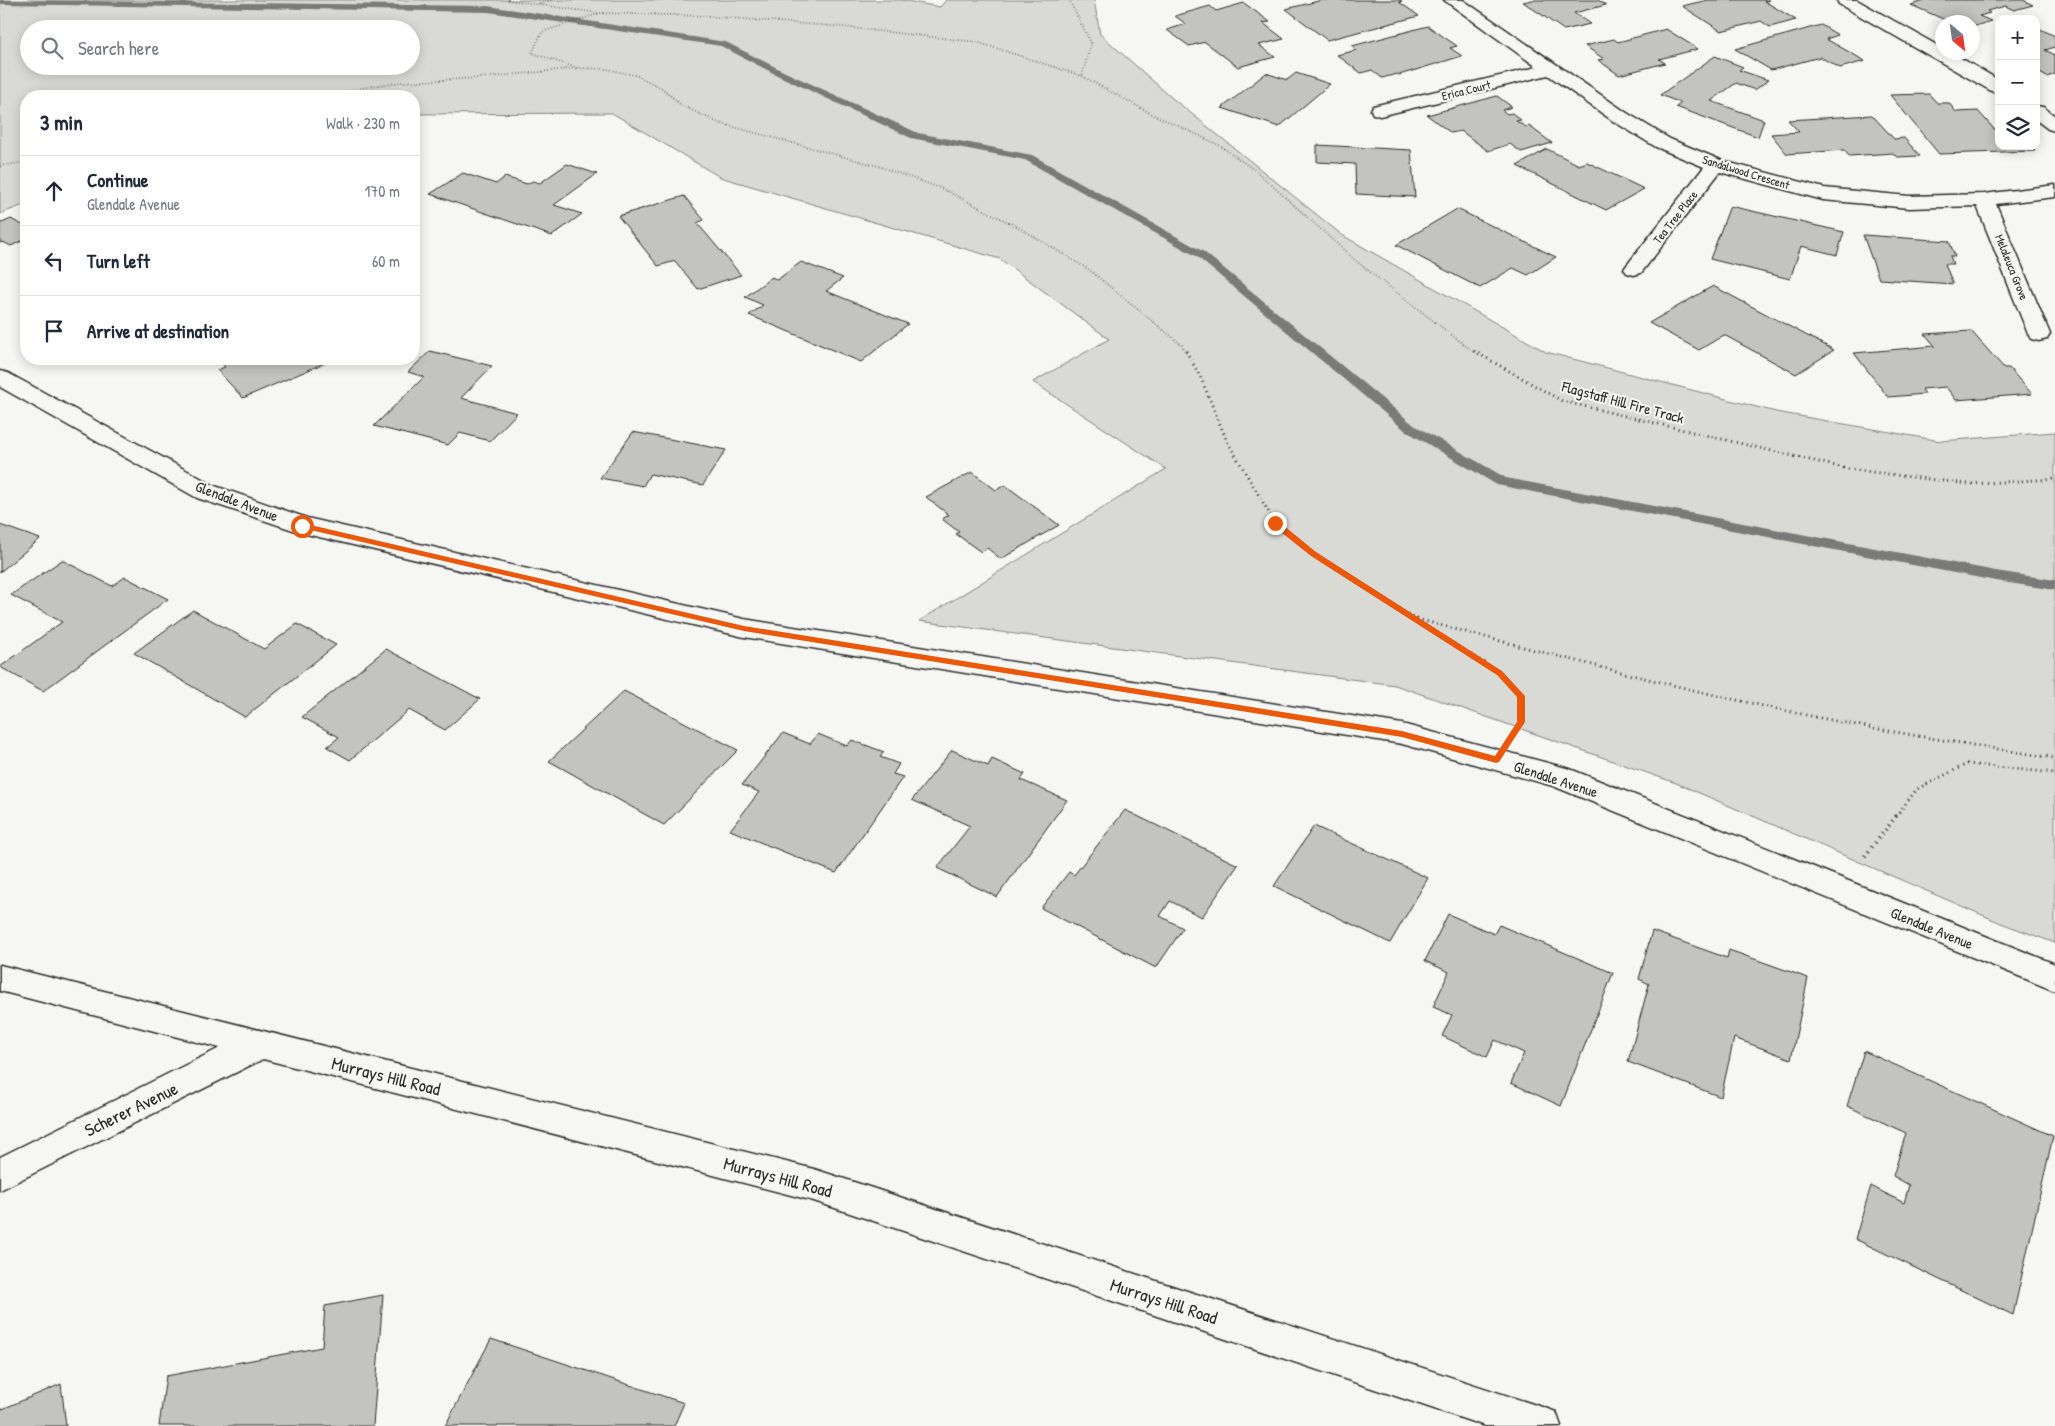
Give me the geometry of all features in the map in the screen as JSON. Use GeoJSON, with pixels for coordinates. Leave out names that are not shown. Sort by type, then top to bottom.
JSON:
{"type":"FeatureCollection","features":[{"type":"Feature","properties":{"kind":"street","name":"Sandalwood Crescent"},"geometry":{"type":"LineString","coordinates":[[1452,0],[1620,117],[1663,143],[1716,165],[1823,194],[1909,202],[1984,200],[2055,191]]}},
{"type":"Feature","properties":{"kind":"street"},"geometry":{"type":"LineString","coordinates":[[1845,0],[1995,86]]}},
{"type":"Feature","properties":{"kind":"street","name":"Erica Court"},"geometry":{"type":"LineString","coordinates":[[1380,110],[1552,69]]}},
{"type":"Feature","properties":{"kind":"street"},"geometry":{"type":"LineString","coordinates":[[2040,114],[2055,125]]}},
{"type":"Feature","properties":{"kind":"street","name":"Tea Tree Place"},"geometry":{"type":"LineString","coordinates":[[1634,268],[1716,165]]}},
{"type":"Feature","properties":{"kind":"street","name":"Melaleuca Grove"},"geometry":{"type":"LineString","coordinates":[[1984,200],[2039,334]]}},
{"type":"Feature","properties":{"kind":"street","name":"Glendale Avenue"},"geometry":{"type":"LineString","coordinates":[[0,378],[206,492],[302,526],[744,628],[1402,734],[1560,777],[2055,978]]}},
{"type":"Feature","properties":{"kind":"street","name":"Murrays Hill Road"},"geometry":{"type":"LineString","coordinates":[[0,978],[814,1185],[1542,1426]]}},
{"type":"Feature","properties":{"kind":"street","name":"Scherer Avenue"},"geometry":{"type":"LineString","coordinates":[[0,1174],[261,1044]]}},
{"type":"Feature","properties":{"kind":"path"},"geometry":{"type":"LineString","coordinates":[[508,0],[601,13]]}},
{"type":"Feature","properties":{"kind":"path"},"geometry":{"type":"LineString","coordinates":[[535,4],[553,0]]}},
{"type":"Feature","properties":{"kind":"path"},"geometry":{"type":"LineString","coordinates":[[1069,0],[1091,43],[1082,76]]}},
{"type":"Feature","properties":{"kind":"path"},"geometry":{"type":"LineString","coordinates":[[577,68],[532,54],[542,32],[601,13]]}},
{"type":"Feature","properties":{"kind":"path","name":"Flagstaff Hill Fire Track"},"geometry":{"type":"LineString","coordinates":[[601,13],[725,18],[843,27],[977,42],[1082,76],[1152,114],[1219,145],[1256,171],[1356,261],[1481,357],[1562,401],[1848,469],[1968,484],[2055,479]]}},
{"type":"Feature","properties":{"kind":"path"},"geometry":{"type":"LineString","coordinates":[[354,90],[371,86],[481,78],[577,68],[607,69],[638,76],[662,88],[681,105],[719,123],[878,166],[943,189],[1016,226],[1088,269],[1182,345],[1200,376],[1227,441],[1275,523],[1313,554],[1500,673],[1521,696],[1521,722],[1496,760]]}},
{"type":"Feature","properties":{"kind":"path"},"geometry":{"type":"LineString","coordinates":[[0,166],[20,163]]}},
{"type":"Feature","properties":{"kind":"path"},"geometry":{"type":"LineString","coordinates":[[1414,618],[1645,678],[1805,714],[1914,736],[2055,758]]}},
{"type":"Feature","properties":{"kind":"path"},"geometry":{"type":"LineString","coordinates":[[1838,890],[1917,789],[1967,764],[2055,773]]}},
{"type":"Feature","properties":{"kind":"shaded area"},"geometry":{"type":"Polygon","coordinates":[[[0,0],[901,0],[940,7],[946,0],[1094,0],[1100,34],[1172,98],[1342,235],[1546,352],[1776,412],[1941,441],[2055,432],[2055,943],[2001,923],[1676,783],[1395,685],[919,621],[1166,469],[1033,382],[1109,339],[1000,259],[720,177],[612,113],[420,114],[420,90],[20,90],[20,206],[0,214],[0,0]]]}},
{"type":"Feature","properties":{"kind":"building"},"geometry":{"type":"Polygon","coordinates":[[[1322,0],[1400,0],[1402,1],[1399,2],[1419,16],[1327,40],[1286,9],[1322,0]]]}},
{"type":"Feature","properties":{"kind":"building"},"geometry":{"type":"Polygon","coordinates":[[[1532,0],[1598,0],[1606,5],[1574,13],[1590,24],[1564,30],[1523,2],[1532,0]]]}},
{"type":"Feature","properties":{"kind":"building"},"geometry":{"type":"Polygon","coordinates":[[[1708,0],[1769,0],[1764,1],[1796,20],[1770,27],[1761,21],[1721,31],[1682,6],[1708,0]]]}},
{"type":"Feature","properties":{"kind":"building"},"geometry":{"type":"Polygon","coordinates":[[[1928,0],[2023,0],[2033,5],[2014,10],[2005,6],[1987,11],[1990,13],[1980,16],[1935,15],[1911,5],[1928,0]]]}},
{"type":"Feature","properties":{"kind":"building"},"geometry":{"type":"Polygon","coordinates":[[[1244,3],[1270,22],[1263,23],[1284,39],[1259,45],[1275,57],[1238,67],[1205,42],[1189,46],[1167,30],[1186,24],[1175,16],[1210,6],[1216,11],[1244,3]]]}},
{"type":"Feature","properties":{"kind":"building"},"geometry":{"type":"Polygon","coordinates":[[[1980,16],[1991,21],[1980,24],[1980,16]]]}},
{"type":"Feature","properties":{"kind":"building"},"geometry":{"type":"Polygon","coordinates":[[[1821,25],[1838,35],[1826,39],[1865,61],[1840,68],[1820,57],[1771,70],[1735,49],[1821,25]]]}},
{"type":"Feature","properties":{"kind":"building"},"geometry":{"type":"Polygon","coordinates":[[[1428,26],[1457,46],[1450,48],[1462,56],[1399,75],[1382,78],[1372,70],[1361,73],[1337,55],[1357,50],[1352,46],[1428,26]]]}},
{"type":"Feature","properties":{"kind":"building"},"geometry":{"type":"Polygon","coordinates":[[[1666,29],[1698,49],[1659,59],[1665,63],[1619,75],[1598,60],[1604,59],[1585,46],[1614,39],[1618,42],[1666,29]]]}},
{"type":"Feature","properties":{"kind":"building"},"geometry":{"type":"Polygon","coordinates":[[[2040,29],[2055,36],[2055,47],[2045,50],[2055,55],[2055,74],[2047,77],[2040,73],[2040,29]]]}},
{"type":"Feature","properties":{"kind":"building"},"geometry":{"type":"Polygon","coordinates":[[[1715,56],[1743,67],[1739,70],[1768,80],[1755,90],[1736,83],[1711,101],[1764,120],[1758,137],[1676,107],[1681,103],[1660,95],[1715,56]]]}},
{"type":"Feature","properties":{"kind":"building"},"geometry":{"type":"Polygon","coordinates":[[[1266,73],[1287,80],[1296,73],[1330,84],[1279,127],[1222,108],[1266,73]]]}},
{"type":"Feature","properties":{"kind":"building"},"geometry":{"type":"Polygon","coordinates":[[[1929,94],[1937,103],[1949,103],[1956,112],[1978,111],[1995,129],[1995,150],[2035,151],[1939,154],[1890,95],[1929,94]]]}},
{"type":"Feature","properties":{"kind":"building"},"geometry":{"type":"Polygon","coordinates":[[[1497,96],[1512,107],[1502,110],[1507,114],[1512,113],[1521,120],[1516,121],[1526,127],[1529,126],[1552,143],[1521,152],[1510,144],[1488,151],[1461,131],[1451,133],[1427,115],[1497,96]]]}},
{"type":"Feature","properties":{"kind":"building"},"geometry":{"type":"Polygon","coordinates":[[[1872,115],[1894,139],[1904,138],[1920,156],[1897,157],[1893,153],[1849,156],[1844,150],[1787,154],[1771,134],[1799,132],[1788,120],[1872,115]]]}},
{"type":"Feature","properties":{"kind":"building"},"geometry":{"type":"Polygon","coordinates":[[[1317,145],[1411,150],[1415,197],[1356,194],[1355,164],[1317,162],[1317,145]]]}},
{"type":"Feature","properties":{"kind":"building"},"geometry":{"type":"Polygon","coordinates":[[[1547,149],[1579,165],[1587,162],[1644,189],[1606,210],[1517,166],[1547,149]]]}},
{"type":"Feature","properties":{"kind":"building"},"geometry":{"type":"Polygon","coordinates":[[[567,164],[597,174],[554,205],[582,214],[552,236],[430,194],[463,173],[496,184],[505,177],[527,184],[533,181],[540,183],[567,164]]]}},
{"type":"Feature","properties":{"kind":"building"},"geometry":{"type":"Polygon","coordinates":[[[684,196],[704,220],[697,223],[741,275],[698,289],[675,261],[658,266],[618,216],[684,196]]]}},
{"type":"Feature","properties":{"kind":"building"},"geometry":{"type":"Polygon","coordinates":[[[1730,206],[1844,232],[1837,255],[1801,246],[1790,279],[1710,259],[1730,206]]]}},
{"type":"Feature","properties":{"kind":"building"},"geometry":{"type":"Polygon","coordinates":[[[1457,209],[1556,257],[1528,275],[1513,268],[1480,288],[1396,245],[1457,209]]]}},
{"type":"Feature","properties":{"kind":"building"},"geometry":{"type":"Polygon","coordinates":[[[11,219],[20,224],[20,242],[11,246],[3,242],[0,243],[0,222],[11,219]]]}},
{"type":"Feature","properties":{"kind":"building"},"geometry":{"type":"Polygon","coordinates":[[[1863,235],[1949,241],[1955,256],[1950,256],[1953,264],[1945,264],[1953,284],[1879,279],[1863,235]]]}},
{"type":"Feature","properties":{"kind":"building"},"geometry":{"type":"Polygon","coordinates":[[[801,262],[843,278],[826,291],[908,324],[861,362],[749,315],[763,305],[745,297],[772,277],[777,280],[801,262]]]}},
{"type":"Feature","properties":{"kind":"building"},"geometry":{"type":"Polygon","coordinates":[[[1713,286],[1834,350],[1796,374],[1724,335],[1699,350],[1649,323],[1713,286]]]}},
{"type":"Feature","properties":{"kind":"building"},"geometry":{"type":"Polygon","coordinates":[[[1971,331],[2004,368],[2009,368],[2032,394],[1956,400],[1946,387],[1922,389],[1925,394],[1888,397],[1854,353],[1935,346],[1925,334],[1971,331]]]}},
{"type":"Feature","properties":{"kind":"building"},"geometry":{"type":"Polygon","coordinates":[[[430,351],[492,366],[461,398],[517,413],[490,441],[460,433],[448,445],[374,426],[424,377],[408,372],[415,365],[420,365],[420,361],[430,351]]]}},
{"type":"Feature","properties":{"kind":"building"},"geometry":{"type":"Polygon","coordinates":[[[223,365],[320,365],[243,398],[217,370],[225,367],[223,365]]]}},
{"type":"Feature","properties":{"kind":"building"},"geometry":{"type":"Polygon","coordinates":[[[633,432],[726,450],[703,485],[650,474],[643,486],[600,478],[633,432]]]}},
{"type":"Feature","properties":{"kind":"building"},"geometry":{"type":"Polygon","coordinates":[[[972,472],[996,490],[1005,485],[1059,525],[1001,559],[987,548],[981,552],[956,534],[959,532],[942,519],[949,515],[926,497],[972,472]]]}},
{"type":"Feature","properties":{"kind":"building"},"geometry":{"type":"Polygon","coordinates":[[[0,525],[40,539],[0,572],[0,525]]]}},
{"type":"Feature","properties":{"kind":"building"},"geometry":{"type":"Polygon","coordinates":[[[62,560],[112,586],[125,577],[168,599],[43,691],[0,667],[62,622],[11,595],[62,560]]]}},
{"type":"Feature","properties":{"kind":"building"},"geometry":{"type":"Polygon","coordinates":[[[193,610],[264,649],[297,624],[336,645],[245,717],[134,653],[193,610]]]}},
{"type":"Feature","properties":{"kind":"building"},"geometry":{"type":"Polygon","coordinates":[[[386,649],[480,699],[445,730],[409,710],[350,760],[327,747],[339,737],[302,717],[386,649]]]}},
{"type":"Feature","properties":{"kind":"building"},"geometry":{"type":"Polygon","coordinates":[[[624,691],[738,750],[664,825],[549,761],[624,691]]]}},
{"type":"Feature","properties":{"kind":"building"},"geometry":{"type":"Polygon","coordinates":[[[783,733],[810,744],[818,734],[847,746],[852,740],[884,752],[880,757],[899,764],[893,774],[903,777],[836,873],[730,830],[759,792],[742,785],[783,733]]]}},
{"type":"Feature","properties":{"kind":"building"},"geometry":{"type":"Polygon","coordinates":[[[952,750],[988,766],[992,759],[1025,774],[1021,780],[1067,800],[997,897],[937,868],[970,826],[912,800],[952,750]]]}},
{"type":"Feature","properties":{"kind":"building"},"geometry":{"type":"Polygon","coordinates":[[[1125,810],[1238,865],[1202,917],[1170,901],[1160,916],[1183,928],[1156,968],[1041,908],[1069,872],[1074,875],[1125,810]]]}},
{"type":"Feature","properties":{"kind":"building"},"geometry":{"type":"Polygon","coordinates":[[[1314,826],[1428,878],[1390,943],[1274,886],[1314,826]]]}},
{"type":"Feature","properties":{"kind":"building"},"geometry":{"type":"Polygon","coordinates":[[[1448,914],[1494,934],[1499,925],[1613,973],[1561,1106],[1511,1083],[1524,1053],[1495,1040],[1487,1057],[1442,1036],[1452,1015],[1433,1007],[1449,972],[1425,961],[1448,914]]]}},
{"type":"Feature","properties":{"kind":"building"},"geometry":{"type":"Polygon","coordinates":[[[1652,931],[1727,958],[1729,950],[1808,978],[1791,1059],[1734,1038],[1721,1097],[1628,1062],[1649,984],[1639,979],[1652,931]]]}},
{"type":"Feature","properties":{"kind":"building"},"geometry":{"type":"Polygon","coordinates":[[[1864,1051],[2053,1136],[2013,1315],[1855,1239],[1871,1186],[1904,1203],[1909,1185],[1893,1176],[1906,1133],[1847,1106],[1864,1051]]]}},
{"type":"Feature","properties":{"kind":"building"},"geometry":{"type":"Polygon","coordinates":[[[383,1295],[373,1426],[159,1426],[166,1376],[322,1347],[325,1306],[383,1295]]]}},
{"type":"Feature","properties":{"kind":"building"},"geometry":{"type":"Polygon","coordinates":[[[491,1339],[684,1403],[674,1426],[445,1426],[491,1339]]]}},
{"type":"Feature","properties":{"kind":"building"},"geometry":{"type":"Polygon","coordinates":[[[61,1384],[66,1426],[0,1426],[0,1410],[61,1384]]]}},
{"type":"Feature","properties":{"kind":"waterway"},"geometry":{"type":"LineString","coordinates":[[0,1],[488,9],[723,44],[780,73],[915,136],[1028,157],[1200,254],[1410,428],[1502,482],[1996,576],[2055,585]]}},
{"type":"Feature","properties":{"kind":"route"},"geometry":{"type":"LineString","coordinates":[[302,526],[744,628],[1402,734],[1496,760],[1521,722],[1521,696],[1500,673],[1313,554],[1275,523]]}}]}
